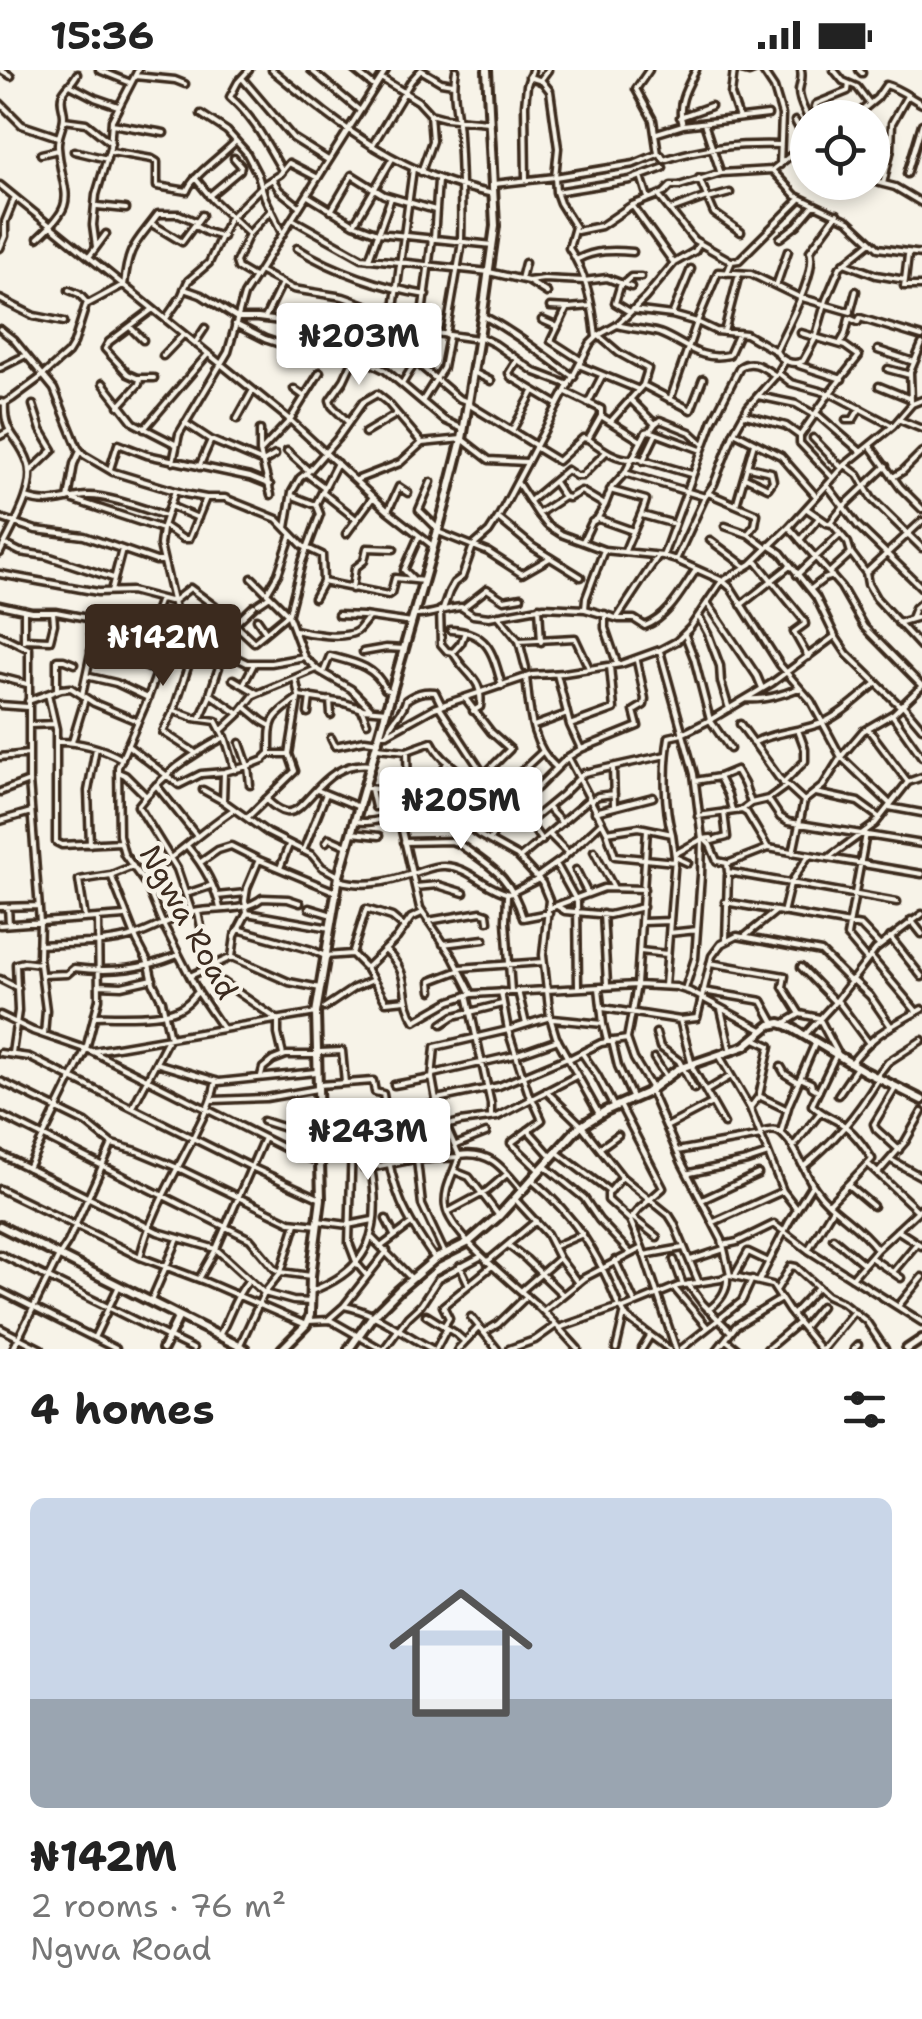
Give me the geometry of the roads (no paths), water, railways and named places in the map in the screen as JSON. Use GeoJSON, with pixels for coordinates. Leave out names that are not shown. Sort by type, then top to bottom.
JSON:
{"type":"FeatureCollection","features":[{"type":"Feature","properties":{"kind":"street"},"geometry":{"type":"LineString","coordinates":[[0,70],[11,76]]}},
{"type":"Feature","properties":{"kind":"street"},"geometry":{"type":"LineString","coordinates":[[98,70],[131,84]]}},
{"type":"Feature","properties":{"kind":"street"},"geometry":{"type":"LineString","coordinates":[[249,70],[230,97],[258,127],[282,170]]}},
{"type":"Feature","properties":{"kind":"street"},"geometry":{"type":"LineString","coordinates":[[272,70],[346,130],[392,160],[438,180],[494,194]]}},
{"type":"Feature","properties":{"kind":"street"},"geometry":{"type":"LineString","coordinates":[[311,70],[359,110]]}},
{"type":"Feature","properties":{"kind":"street"},"geometry":{"type":"LineString","coordinates":[[173,462],[175,444],[185,423],[228,352],[242,301],[254,278],[386,70]]}},
{"type":"Feature","properties":{"kind":"street"},"geometry":{"type":"LineString","coordinates":[[372,146],[421,70],[454,84]]}},
{"type":"Feature","properties":{"kind":"street"},"geometry":{"type":"LineString","coordinates":[[423,401],[443,368],[462,242],[458,120],[453,103],[456,70]]}},
{"type":"Feature","properties":{"kind":"street"},"geometry":{"type":"LineString","coordinates":[[282,1349],[307,1323],[310,1302],[322,1198],[316,1013],[338,878],[368,788],[434,547],[462,439],[474,372],[493,245],[494,184],[487,70]]}},
{"type":"Feature","properties":{"kind":"street"},"geometry":{"type":"LineString","coordinates":[[526,181],[524,112],[532,70]]}},
{"type":"Feature","properties":{"kind":"street"},"geometry":{"type":"LineString","coordinates":[[540,80],[548,70]]}},
{"type":"Feature","properties":{"kind":"street"},"geometry":{"type":"LineString","coordinates":[[649,70],[636,89],[649,109],[664,160],[695,150],[780,145]]}},
{"type":"Feature","properties":{"kind":"street"},"geometry":{"type":"LineString","coordinates":[[683,125],[682,100],[696,70]]}},
{"type":"Feature","properties":{"kind":"street"},"geometry":{"type":"LineString","coordinates":[[739,119],[730,95],[738,70],[754,70]]}},
{"type":"Feature","properties":{"kind":"street"},"geometry":{"type":"LineString","coordinates":[[762,70],[774,88],[782,115],[780,165]]}},
{"type":"Feature","properties":{"kind":"street"},"geometry":{"type":"LineString","coordinates":[[800,100],[801,70]]}},
{"type":"Feature","properties":{"kind":"street"},"geometry":{"type":"LineString","coordinates":[[834,70],[843,82],[858,87],[867,100]]}},
{"type":"Feature","properties":{"kind":"street"},"geometry":{"type":"LineString","coordinates":[[358,71],[375,87]]}},
{"type":"Feature","properties":{"kind":"street"},"geometry":{"type":"LineString","coordinates":[[96,246],[94,206],[110,151],[112,124],[136,73],[185,84]]}},
{"type":"Feature","properties":{"kind":"street"},"geometry":{"type":"LineString","coordinates":[[38,238],[63,212],[66,202],[58,137],[64,120],[62,96],[77,74]]}},
{"type":"Feature","properties":{"kind":"street"},"geometry":{"type":"LineString","coordinates":[[528,77],[540,80],[551,96],[558,148],[556,192],[572,219],[575,231],[568,246],[578,259],[598,336],[648,369],[640,387],[612,422]]}},
{"type":"Feature","properties":{"kind":"street"},"geometry":{"type":"LineString","coordinates":[[242,78],[297,142],[328,160]]}},
{"type":"Feature","properties":{"kind":"street"},"geometry":{"type":"LineString","coordinates":[[381,78],[418,101],[430,114],[488,122]]}},
{"type":"Feature","properties":{"kind":"street"},"geometry":{"type":"LineString","coordinates":[[825,100],[848,90],[848,84]]}},
{"type":"Feature","properties":{"kind":"street"},"geometry":{"type":"LineString","coordinates":[[873,100],[886,85],[922,104]]}},
{"type":"Feature","properties":{"kind":"street"},"geometry":{"type":"LineString","coordinates":[[71,86],[118,106]]}},
{"type":"Feature","properties":{"kind":"street"},"geometry":{"type":"LineString","coordinates":[[890,149],[892,123],[908,96]]}},
{"type":"Feature","properties":{"kind":"street"},"geometry":{"type":"LineString","coordinates":[[0,103],[22,124],[58,137]]}},
{"type":"Feature","properties":{"kind":"street"},"geometry":{"type":"LineString","coordinates":[[680,117],[712,106]]}},
{"type":"Feature","properties":{"kind":"street"},"geometry":{"type":"LineString","coordinates":[[202,114],[227,131],[254,165],[282,233]]}},
{"type":"Feature","properties":{"kind":"street"},"geometry":{"type":"LineString","coordinates":[[420,173],[432,141],[430,114]]}},
{"type":"Feature","properties":{"kind":"street"},"geometry":{"type":"LineString","coordinates":[[657,133],[683,125],[768,115]]}},
{"type":"Feature","properties":{"kind":"street"},"geometry":{"type":"LineString","coordinates":[[64,120],[90,125],[111,144]]}},
{"type":"Feature","properties":{"kind":"street"},"geometry":{"type":"LineString","coordinates":[[704,123],[721,173]]}},
{"type":"Feature","properties":{"kind":"street"},"geometry":{"type":"LineString","coordinates":[[112,124],[164,133]]}},
{"type":"Feature","properties":{"kind":"street"},"geometry":{"type":"LineString","coordinates":[[907,174],[922,124]]}},
{"type":"Feature","properties":{"kind":"street"},"geometry":{"type":"LineString","coordinates":[[110,151],[156,160],[159,187],[187,191],[191,180],[236,141]]}},
{"type":"Feature","properties":{"kind":"street"},"geometry":{"type":"LineString","coordinates":[[41,154],[58,150]]}},
{"type":"Feature","properties":{"kind":"street"},"geometry":{"type":"LineString","coordinates":[[74,152],[107,159]]}},
{"type":"Feature","properties":{"kind":"street"},"geometry":{"type":"LineString","coordinates":[[494,184],[634,164],[660,152]]}},
{"type":"Feature","properties":{"kind":"street"},"geometry":{"type":"LineString","coordinates":[[575,231],[601,226],[671,186],[721,173],[772,170],[790,157]]}},
{"type":"Feature","properties":{"kind":"street"},"geometry":{"type":"LineString","coordinates":[[210,196],[241,168],[234,158]]}},
{"type":"Feature","properties":{"kind":"street"},"geometry":{"type":"LineString","coordinates":[[354,224],[392,160]]}},
{"type":"Feature","properties":{"kind":"street"},"geometry":{"type":"LineString","coordinates":[[166,319],[188,281],[209,263],[232,217],[262,187],[290,163],[318,178]]}},
{"type":"Feature","properties":{"kind":"street"},"geometry":{"type":"LineString","coordinates":[[556,192],[620,182],[663,168]]}},
{"type":"Feature","properties":{"kind":"street"},"geometry":{"type":"LineString","coordinates":[[394,316],[413,170]]}},
{"type":"Feature","properties":{"kind":"street"},"geometry":{"type":"LineString","coordinates":[[772,170],[790,189]]}},
{"type":"Feature","properties":{"kind":"street"},"geometry":{"type":"LineString","coordinates":[[331,211],[352,175],[392,198],[435,210]]}},
{"type":"Feature","properties":{"kind":"street"},"geometry":{"type":"LineString","coordinates":[[641,176],[648,198]]}},
{"type":"Feature","properties":{"kind":"street"},"geometry":{"type":"LineString","coordinates":[[196,178],[249,234]]}},
{"type":"Feature","properties":{"kind":"street"},"geometry":{"type":"LineString","coordinates":[[699,178],[716,216],[740,232]]}},
{"type":"Feature","properties":{"kind":"street"},"geometry":{"type":"LineString","coordinates":[[273,180],[278,190],[300,206]]}},
{"type":"Feature","properties":{"kind":"street"},"geometry":{"type":"LineString","coordinates":[[420,329],[438,180]]}},
{"type":"Feature","properties":{"kind":"street"},"geometry":{"type":"LineString","coordinates":[[0,185],[290,420],[388,511],[434,547]]}},
{"type":"Feature","properties":{"kind":"street"},"geometry":{"type":"LineString","coordinates":[[890,186],[922,203]]}},
{"type":"Feature","properties":{"kind":"street"},"geometry":{"type":"LineString","coordinates":[[672,210],[730,194]]}},
{"type":"Feature","properties":{"kind":"street"},"geometry":{"type":"LineString","coordinates":[[306,195],[378,234],[493,245]]}},
{"type":"Feature","properties":{"kind":"street"},"geometry":{"type":"LineString","coordinates":[[658,195],[699,244],[732,262],[739,260],[799,200]]}},
{"type":"Feature","properties":{"kind":"street"},"geometry":{"type":"LineString","coordinates":[[0,248],[5,236],[4,222],[15,197]]}},
{"type":"Feature","properties":{"kind":"street"},"geometry":{"type":"LineString","coordinates":[[369,259],[392,198]]}},
{"type":"Feature","properties":{"kind":"street"},"geometry":{"type":"LineString","coordinates":[[802,200],[837,214],[878,248],[922,254]]}},
{"type":"Feature","properties":{"kind":"street"},"geometry":{"type":"LineString","coordinates":[[632,205],[674,263]]}},
{"type":"Feature","properties":{"kind":"street"},"geometry":{"type":"LineString","coordinates":[[780,238],[797,226],[814,205]]}},
{"type":"Feature","properties":{"kind":"street"},"geometry":{"type":"LineString","coordinates":[[94,206],[126,209]]}},
{"type":"Feature","properties":{"kind":"street"},"geometry":{"type":"LineString","coordinates":[[254,278],[236,265],[249,234],[271,210]]}},
{"type":"Feature","properties":{"kind":"street"},"geometry":{"type":"LineString","coordinates":[[124,285],[132,247],[160,213],[179,214],[206,232],[223,237]]}},
{"type":"Feature","properties":{"kind":"street"},"geometry":{"type":"LineString","coordinates":[[776,351],[792,322],[813,261],[810,251],[837,214]]}},
{"type":"Feature","properties":{"kind":"street"},"geometry":{"type":"LineString","coordinates":[[152,224],[182,242],[202,215]]}},
{"type":"Feature","properties":{"kind":"street"},"geometry":{"type":"LineString","coordinates":[[292,219],[369,259],[489,272],[525,280],[602,278],[630,287]]}},
{"type":"Feature","properties":{"kind":"street"},"geometry":{"type":"LineString","coordinates":[[89,257],[106,234]]}},
{"type":"Feature","properties":{"kind":"street"},"geometry":{"type":"LineString","coordinates":[[796,364],[802,362],[816,338],[838,271],[871,242]]}},
{"type":"Feature","properties":{"kind":"street"},"geometry":{"type":"LineString","coordinates":[[472,711],[480,707],[481,692],[453,652],[440,644],[442,610],[454,583],[462,577],[473,546],[498,518],[598,336],[617,324],[656,287],[674,263],[695,251],[699,244]]}},
{"type":"Feature","properties":{"kind":"street"},"geometry":{"type":"LineString","coordinates":[[297,248],[330,266],[398,290],[426,295]]}},
{"type":"Feature","properties":{"kind":"street"},"geometry":{"type":"LineString","coordinates":[[776,286],[788,251]]}},
{"type":"Feature","properties":{"kind":"street"},"geometry":{"type":"LineString","coordinates":[[578,259],[598,252],[632,252]]}},
{"type":"Feature","properties":{"kind":"street"},"geometry":{"type":"LineString","coordinates":[[909,253],[904,286],[922,286]]}},
{"type":"Feature","properties":{"kind":"street"},"geometry":{"type":"LineString","coordinates":[[727,274],[732,262]]}},
{"type":"Feature","properties":{"kind":"street"},"geometry":{"type":"LineString","coordinates":[[525,263],[525,280]]}},
{"type":"Feature","properties":{"kind":"street"},"geometry":{"type":"LineString","coordinates":[[844,263],[904,280]]}},
{"type":"Feature","properties":{"kind":"street"},"geometry":{"type":"LineString","coordinates":[[672,315],[691,269]]}},
{"type":"Feature","properties":{"kind":"street"},"geometry":{"type":"LineString","coordinates":[[260,271],[297,290],[354,300],[428,332],[479,338],[495,344],[535,372],[569,385]]}},
{"type":"Feature","properties":{"kind":"street"},"geometry":{"type":"LineString","coordinates":[[670,400],[716,273],[750,274],[850,315],[858,322],[860,318],[873,320],[922,337]]}},
{"type":"Feature","properties":{"kind":"street"},"geometry":{"type":"LineString","coordinates":[[724,332],[740,273]]}},
{"type":"Feature","properties":{"kind":"street"},"geometry":{"type":"LineString","coordinates":[[641,277],[630,277],[622,283],[616,303],[631,311],[672,315],[724,332],[748,334],[785,361],[842,378]]}},
{"type":"Feature","properties":{"kind":"street"},"geometry":{"type":"LineString","coordinates":[[525,280],[547,293]]}},
{"type":"Feature","properties":{"kind":"street"},"geometry":{"type":"LineString","coordinates":[[264,318],[282,283]]}},
{"type":"Feature","properties":{"kind":"street"},"geometry":{"type":"LineString","coordinates":[[0,554],[26,498],[30,472],[27,458],[5,422],[2,402],[44,375],[73,347],[88,304],[124,285]]}},
{"type":"Feature","properties":{"kind":"street"},"geometry":{"type":"LineString","coordinates":[[184,289],[214,303],[265,338],[307,353],[318,336]]}},
{"type":"Feature","properties":{"kind":"street"},"geometry":{"type":"LineString","coordinates":[[69,290],[88,304]]}},
{"type":"Feature","properties":{"kind":"street"},"geometry":{"type":"LineString","coordinates":[[836,343],[845,336],[856,291]]}},
{"type":"Feature","properties":{"kind":"street"},"geometry":{"type":"LineString","coordinates":[[0,299],[37,317],[64,322]]}},
{"type":"Feature","properties":{"kind":"street"},"geometry":{"type":"LineString","coordinates":[[334,346],[354,300]]}},
{"type":"Feature","properties":{"kind":"street"},"geometry":{"type":"LineString","coordinates":[[550,306],[592,306]]}},
{"type":"Feature","properties":{"kind":"street"},"geometry":{"type":"LineString","coordinates":[[567,308],[551,340],[602,375],[692,410],[704,379]]}},
{"type":"Feature","properties":{"kind":"street"},"geometry":{"type":"LineString","coordinates":[[153,309],[105,349],[128,374],[154,378]]}},
{"type":"Feature","properties":{"kind":"street"},"geometry":{"type":"LineString","coordinates":[[348,422],[330,400],[344,380],[378,309]]}},
{"type":"Feature","properties":{"kind":"street"},"geometry":{"type":"LineString","coordinates":[[482,316],[512,331],[574,377]]}},
{"type":"Feature","properties":{"kind":"street"},"geometry":{"type":"LineString","coordinates":[[376,365],[400,320]]}},
{"type":"Feature","properties":{"kind":"street"},"geometry":{"type":"LineString","coordinates":[[542,320],[558,327]]}},
{"type":"Feature","properties":{"kind":"street"},"geometry":{"type":"LineString","coordinates":[[236,321],[291,321],[376,365],[448,424],[463,429]]}},
{"type":"Feature","properties":{"kind":"street"},"geometry":{"type":"LineString","coordinates":[[617,324],[666,336],[687,350],[712,357],[726,357],[732,352],[739,333]]}},
{"type":"Feature","properties":{"kind":"street"},"geometry":{"type":"LineString","coordinates":[[130,327],[142,340]]}},
{"type":"Feature","properties":{"kind":"street"},"geometry":{"type":"LineString","coordinates":[[195,343],[206,328]]}},
{"type":"Feature","properties":{"kind":"street"},"geometry":{"type":"LineString","coordinates":[[0,330],[14,340],[44,375],[61,402],[80,451],[110,469],[175,491],[227,498],[278,519],[292,536],[322,555],[322,582],[314,598]]}},
{"type":"Feature","properties":{"kind":"street"},"geometry":{"type":"LineString","coordinates":[[402,384],[428,332]]}},
{"type":"Feature","properties":{"kind":"street"},"geometry":{"type":"LineString","coordinates":[[801,333],[845,346],[859,355],[800,436],[800,443],[833,478]]}},
{"type":"Feature","properties":{"kind":"street"},"geometry":{"type":"LineString","coordinates":[[163,356],[184,334]]}},
{"type":"Feature","properties":{"kind":"street"},"geometry":{"type":"LineString","coordinates":[[389,342],[458,398],[557,461],[583,438],[626,460],[632,458],[692,475]]}},
{"type":"Feature","properties":{"kind":"street"},"geometry":{"type":"LineString","coordinates":[[331,738],[336,746],[381,739],[440,706],[536,674],[637,660],[684,635],[723,581],[755,560],[844,466],[900,420],[911,401],[910,375],[922,344]]}},
{"type":"Feature","properties":{"kind":"street"},"geometry":{"type":"LineString","coordinates":[[878,350],[914,362]]}},
{"type":"Feature","properties":{"kind":"street"},"geometry":{"type":"LineString","coordinates":[[144,429],[208,354]]}},
{"type":"Feature","properties":{"kind":"street"},"geometry":{"type":"LineString","coordinates":[[0,368],[26,355]]}},
{"type":"Feature","properties":{"kind":"street"},"geometry":{"type":"LineString","coordinates":[[517,360],[509,376],[558,405]]}},
{"type":"Feature","properties":{"kind":"street"},"geometry":{"type":"LineString","coordinates":[[676,560],[714,484],[734,432],[785,361]]}},
{"type":"Feature","properties":{"kind":"street"},"geometry":{"type":"LineString","coordinates":[[618,618],[660,556],[712,420],[741,365],[755,364],[893,426]]}},
{"type":"Feature","properties":{"kind":"street"},"geometry":{"type":"LineString","coordinates":[[888,369],[910,375]]}},
{"type":"Feature","properties":{"kind":"street"},"geometry":{"type":"LineString","coordinates":[[260,452],[290,420],[320,372]]}},
{"type":"Feature","properties":{"kind":"street"},"geometry":{"type":"LineString","coordinates":[[474,372],[490,381]]}},
{"type":"Feature","properties":{"kind":"street"},"geometry":{"type":"LineString","coordinates":[[588,403],[602,375]]}},
{"type":"Feature","properties":{"kind":"street"},"geometry":{"type":"LineString","coordinates":[[118,406],[140,378]]}},
{"type":"Feature","properties":{"kind":"street"},"geometry":{"type":"LineString","coordinates":[[103,383],[132,421],[175,444]]}},
{"type":"Feature","properties":{"kind":"street"},"geometry":{"type":"LineString","coordinates":[[879,386],[911,401],[922,400]]}},
{"type":"Feature","properties":{"kind":"street"},"geometry":{"type":"LineString","coordinates":[[294,389],[306,397]]}},
{"type":"Feature","properties":{"kind":"street"},"geometry":{"type":"LineString","coordinates":[[238,419],[252,390]]}},
{"type":"Feature","properties":{"kind":"street"},"geometry":{"type":"LineString","coordinates":[[512,431],[533,392]]}},
{"type":"Feature","properties":{"kind":"street"},"geometry":{"type":"LineString","coordinates":[[566,392],[602,410],[588,440]]}},
{"type":"Feature","properties":{"kind":"street"},"geometry":{"type":"LineString","coordinates":[[286,528],[292,495],[300,478],[326,452],[362,402],[375,394],[387,402],[422,444]]}},
{"type":"Feature","properties":{"kind":"street"},"geometry":{"type":"LineString","coordinates":[[758,396],[796,404],[816,414],[861,452]]}},
{"type":"Feature","properties":{"kind":"street"},"geometry":{"type":"LineString","coordinates":[[630,399],[655,424]]}},
{"type":"Feature","properties":{"kind":"street"},"geometry":{"type":"LineString","coordinates":[[30,472],[53,450],[33,405]]}},
{"type":"Feature","properties":{"kind":"street"},"geometry":{"type":"LineString","coordinates":[[846,420],[853,420],[860,408]]}},
{"type":"Feature","properties":{"kind":"street"},"geometry":{"type":"LineString","coordinates":[[365,433],[397,414]]}},
{"type":"Feature","properties":{"kind":"street"},"geometry":{"type":"LineString","coordinates":[[744,414],[786,426],[800,436]]}},
{"type":"Feature","properties":{"kind":"street"},"geometry":{"type":"LineString","coordinates":[[601,416],[641,442]]}},
{"type":"Feature","properties":{"kind":"street"},"geometry":{"type":"LineString","coordinates":[[643,461],[655,424],[660,420],[690,432],[702,448]]}},
{"type":"Feature","properties":{"kind":"street"},"geometry":{"type":"LineString","coordinates":[[900,420],[922,430]]}},
{"type":"Feature","properties":{"kind":"street"},"geometry":{"type":"LineString","coordinates":[[185,423],[211,440],[263,462]]}},
{"type":"Feature","properties":{"kind":"street"},"geometry":{"type":"LineString","coordinates":[[260,430],[260,452],[271,495]]}},
{"type":"Feature","properties":{"kind":"street"},"geometry":{"type":"LineString","coordinates":[[0,436],[9,431]]}},
{"type":"Feature","properties":{"kind":"street"},"geometry":{"type":"LineString","coordinates":[[582,541],[610,490],[626,472],[646,432],[702,448]]}},
{"type":"Feature","properties":{"kind":"street"},"geometry":{"type":"LineString","coordinates":[[734,432],[784,458],[816,495]]}},
{"type":"Feature","properties":{"kind":"street"},"geometry":{"type":"LineString","coordinates":[[813,438],[858,475],[872,498],[922,548]]}},
{"type":"Feature","properties":{"kind":"street"},"geometry":{"type":"LineString","coordinates":[[356,480],[400,463],[422,444],[462,439],[489,460],[526,462]]}},
{"type":"Feature","properties":{"kind":"street"},"geometry":{"type":"LineString","coordinates":[[199,468],[211,440]]}},
{"type":"Feature","properties":{"kind":"street"},"geometry":{"type":"LineString","coordinates":[[736,505],[754,443]]}},
{"type":"Feature","properties":{"kind":"street"},"geometry":{"type":"LineString","coordinates":[[110,469],[118,444],[173,462],[250,476],[270,484]]}},
{"type":"Feature","properties":{"kind":"street"},"geometry":{"type":"LineString","coordinates":[[870,445],[900,487],[922,509]]}},
{"type":"Feature","properties":{"kind":"street"},"geometry":{"type":"LineString","coordinates":[[71,499],[74,464],[80,451]]}},
{"type":"Feature","properties":{"kind":"street"},"geometry":{"type":"LineString","coordinates":[[287,451],[356,519]]}},
{"type":"Feature","properties":{"kind":"street"},"geometry":{"type":"LineString","coordinates":[[530,502],[568,470],[582,476],[606,452]]}},
{"type":"Feature","properties":{"kind":"street"},"geometry":{"type":"LineString","coordinates":[[893,476],[922,452]]}},
{"type":"Feature","properties":{"kind":"street"},"geometry":{"type":"LineString","coordinates":[[263,462],[275,455]]}},
{"type":"Feature","properties":{"kind":"street"},"geometry":{"type":"LineString","coordinates":[[316,505],[337,462]]}},
{"type":"Feature","properties":{"kind":"street"},"geometry":{"type":"LineString","coordinates":[[830,523],[886,466]]}},
{"type":"Feature","properties":{"kind":"street"},"geometry":{"type":"LineString","coordinates":[[746,477],[768,488],[773,480],[771,472],[749,467]]}},
{"type":"Feature","properties":{"kind":"street"},"geometry":{"type":"LineString","coordinates":[[626,472],[757,514],[748,534]]}},
{"type":"Feature","properties":{"kind":"street"},"geometry":{"type":"LineString","coordinates":[[431,482],[419,510],[438,531],[495,556],[522,574],[550,558]]}},
{"type":"Feature","properties":{"kind":"street"},"geometry":{"type":"LineString","coordinates":[[517,482],[554,530],[604,550],[676,560],[732,588],[787,673],[818,712],[841,757],[890,806],[922,812]]}},
{"type":"Feature","properties":{"kind":"street"},"geometry":{"type":"LineString","coordinates":[[554,482],[564,498]]}},
{"type":"Feature","properties":{"kind":"street"},"geometry":{"type":"LineString","coordinates":[[827,484],[858,526],[922,588]]}},
{"type":"Feature","properties":{"kind":"street"},"geometry":{"type":"LineString","coordinates":[[388,511],[399,487],[408,493]]}},
{"type":"Feature","properties":{"kind":"street"},"geometry":{"type":"LineString","coordinates":[[610,490],[645,500],[625,551]]}},
{"type":"Feature","properties":{"kind":"street","name":"Ngwa Road"},"geometry":{"type":"LineString","coordinates":[[175,491],[160,545],[177,617],[118,772],[120,842],[124,854],[143,878],[198,992],[223,1029]]}},
{"type":"Feature","properties":{"kind":"street"},"geometry":{"type":"LineString","coordinates":[[538,514],[564,498],[584,492],[605,505]]}},
{"type":"Feature","properties":{"kind":"street"},"geometry":{"type":"LineString","coordinates":[[0,574],[98,592],[131,591],[160,599],[175,600],[190,588],[218,608],[253,642],[288,614],[320,514],[316,505],[292,495]]}},
{"type":"Feature","properties":{"kind":"street"},"geometry":{"type":"LineString","coordinates":[[26,498],[42,503],[100,497],[167,516]]}},
{"type":"Feature","properties":{"kind":"street"},"geometry":{"type":"LineString","coordinates":[[71,499],[188,539],[206,498]]}},
{"type":"Feature","properties":{"kind":"street"},"geometry":{"type":"LineString","coordinates":[[346,534],[374,498]]}},
{"type":"Feature","properties":{"kind":"street"},"geometry":{"type":"LineString","coordinates":[[170,506],[198,518]]}},
{"type":"Feature","properties":{"kind":"street"},"geometry":{"type":"LineString","coordinates":[[806,508],[830,523],[848,543],[872,591],[922,648]]}},
{"type":"Feature","properties":{"kind":"street"},"geometry":{"type":"LineString","coordinates":[[642,514],[674,524]]}},
{"type":"Feature","properties":{"kind":"street"},"geometry":{"type":"LineString","coordinates":[[0,518],[46,532],[84,536],[164,561]]}},
{"type":"Feature","properties":{"kind":"street"},"geometry":{"type":"LineString","coordinates":[[498,518],[581,577]]}},
{"type":"Feature","properties":{"kind":"street"},"geometry":{"type":"LineString","coordinates":[[597,518],[633,531]]}},
{"type":"Feature","properties":{"kind":"street"},"geometry":{"type":"LineString","coordinates":[[800,540],[820,518]]}},
{"type":"Feature","properties":{"kind":"street"},"geometry":{"type":"LineString","coordinates":[[866,573],[922,522]]}},
{"type":"Feature","properties":{"kind":"street"},"geometry":{"type":"LineString","coordinates":[[725,526],[781,553],[810,590],[847,654],[922,728]]}},
{"type":"Feature","properties":{"kind":"street"},"geometry":{"type":"LineString","coordinates":[[789,527],[831,574],[864,627],[922,686],[892,715],[868,728],[841,757],[828,779],[804,801],[793,853]]}},
{"type":"Feature","properties":{"kind":"street"},"geometry":{"type":"LineString","coordinates":[[797,575],[840,534]]}},
{"type":"Feature","properties":{"kind":"street"},"geometry":{"type":"LineString","coordinates":[[234,625],[268,594],[292,536]]}},
{"type":"Feature","properties":{"kind":"street"},"geometry":{"type":"LineString","coordinates":[[413,579],[404,570],[419,536]]}},
{"type":"Feature","properties":{"kind":"street"},"geometry":{"type":"LineString","coordinates":[[710,540],[746,567]]}},
{"type":"Feature","properties":{"kind":"street"},"geometry":{"type":"LineString","coordinates":[[4,544],[113,578]]}},
{"type":"Feature","properties":{"kind":"street"},"geometry":{"type":"LineString","coordinates":[[352,589],[356,566],[363,562],[368,548],[394,549]]}},
{"type":"Feature","properties":{"kind":"street"},"geometry":{"type":"LineString","coordinates":[[111,591],[122,549]]}},
{"type":"Feature","properties":{"kind":"street"},"geometry":{"type":"LineString","coordinates":[[585,609],[604,550]]}},
{"type":"Feature","properties":{"kind":"street"},"geometry":{"type":"LineString","coordinates":[[810,590],[851,553]]}},
{"type":"Feature","properties":{"kind":"street"},"geometry":{"type":"LineString","coordinates":[[755,560],[806,622],[794,632],[808,656]]}},
{"type":"Feature","properties":{"kind":"street"},"geometry":{"type":"LineString","coordinates":[[741,606],[790,566]]}},
{"type":"Feature","properties":{"kind":"street"},"geometry":{"type":"LineString","coordinates":[[464,607],[473,615],[498,615],[539,607],[585,609],[644,626],[668,610],[696,570]]}},
{"type":"Feature","properties":{"kind":"street"},"geometry":{"type":"LineString","coordinates":[[252,578],[288,614],[304,657],[370,708]]}},
{"type":"Feature","properties":{"kind":"street"},"geometry":{"type":"LineString","coordinates":[[322,582],[390,594],[394,578],[424,581]]}},
{"type":"Feature","properties":{"kind":"street"},"geometry":{"type":"LineString","coordinates":[[338,615],[413,619],[464,607],[488,589],[504,600],[522,597]]}},
{"type":"Feature","properties":{"kind":"street"},"geometry":{"type":"LineString","coordinates":[[160,599],[144,642],[163,653]]}},
{"type":"Feature","properties":{"kind":"street"},"geometry":{"type":"LineString","coordinates":[[707,602],[762,688]]}},
{"type":"Feature","properties":{"kind":"street"},"geometry":{"type":"LineString","coordinates":[[911,618],[914,608],[922,602]]}},
{"type":"Feature","properties":{"kind":"street"},"geometry":{"type":"LineString","coordinates":[[0,605],[150,623]]}},
{"type":"Feature","properties":{"kind":"street"},"geometry":{"type":"LineString","coordinates":[[539,607],[541,642]]}},
{"type":"Feature","properties":{"kind":"street"},"geometry":{"type":"LineString","coordinates":[[194,752],[162,732],[174,710],[196,639],[218,608]]}},
{"type":"Feature","properties":{"kind":"street"},"geometry":{"type":"LineString","coordinates":[[24,610],[24,642],[29,649],[29,781],[46,1010],[44,1035]]}},
{"type":"Feature","properties":{"kind":"street"},"geometry":{"type":"LineString","coordinates":[[0,635],[24,642],[50,640],[53,612]]}},
{"type":"Feature","properties":{"kind":"street"},"geometry":{"type":"LineString","coordinates":[[605,614],[605,628],[618,664]]}},
{"type":"Feature","properties":{"kind":"street"},"geometry":{"type":"LineString","coordinates":[[498,615],[519,641],[526,668]]}},
{"type":"Feature","properties":{"kind":"street"},"geometry":{"type":"LineString","coordinates":[[897,623],[922,616]]}},
{"type":"Feature","properties":{"kind":"street"},"geometry":{"type":"LineString","coordinates":[[294,630],[320,635],[350,634],[368,618]]}},
{"type":"Feature","properties":{"kind":"street"},"geometry":{"type":"LineString","coordinates":[[698,618],[720,666],[720,682],[729,708]]}},
{"type":"Feature","properties":{"kind":"street"},"geometry":{"type":"LineString","coordinates":[[257,619],[266,632]]}},
{"type":"Feature","properties":{"kind":"street"},"geometry":{"type":"LineString","coordinates":[[451,630],[465,632],[490,647],[502,686]]}},
{"type":"Feature","properties":{"kind":"street"},"geometry":{"type":"LineString","coordinates":[[453,652],[465,632]]}},
{"type":"Feature","properties":{"kind":"street"},"geometry":{"type":"LineString","coordinates":[[72,742],[84,696],[93,644],[91,633]]}},
{"type":"Feature","properties":{"kind":"street"},"geometry":{"type":"LineString","coordinates":[[684,635],[710,720],[730,748]]}},
{"type":"Feature","properties":{"kind":"street"},"geometry":{"type":"LineString","coordinates":[[666,986],[675,858],[668,816],[669,738],[710,720],[787,673],[835,636]]}},
{"type":"Feature","properties":{"kind":"street"},"geometry":{"type":"LineString","coordinates":[[519,641],[575,638],[589,668]]}},
{"type":"Feature","properties":{"kind":"street"},"geometry":{"type":"LineString","coordinates":[[196,639],[254,664],[304,657]]}},
{"type":"Feature","properties":{"kind":"street"},"geometry":{"type":"LineString","coordinates":[[363,652],[405,649]]}},
{"type":"Feature","properties":{"kind":"street"},"geometry":{"type":"LineString","coordinates":[[660,650],[695,781],[703,839],[694,964],[685,990]]}},
{"type":"Feature","properties":{"kind":"street"},"geometry":{"type":"LineString","coordinates":[[91,651],[112,654],[156,671]]}},
{"type":"Feature","properties":{"kind":"street"},"geometry":{"type":"LineString","coordinates":[[200,719],[224,652]]}},
{"type":"Feature","properties":{"kind":"street"},"geometry":{"type":"LineString","coordinates":[[323,673],[330,656],[370,670],[392,692]]}},
{"type":"Feature","properties":{"kind":"street"},"geometry":{"type":"LineString","coordinates":[[57,690],[56,660],[74,664]]}},
{"type":"Feature","properties":{"kind":"street"},"geometry":{"type":"LineString","coordinates":[[490,840],[501,817],[568,757],[638,726],[634,711],[644,705],[645,699],[637,660]]}},
{"type":"Feature","properties":{"kind":"street"},"geometry":{"type":"LineString","coordinates":[[243,684],[254,664]]}},
{"type":"Feature","properties":{"kind":"street"},"geometry":{"type":"LineString","coordinates":[[570,724],[614,710],[610,666]]}},
{"type":"Feature","properties":{"kind":"street"},"geometry":{"type":"LineString","coordinates":[[222,730],[256,693],[316,669]]}},
{"type":"Feature","properties":{"kind":"street"},"geometry":{"type":"LineString","coordinates":[[557,674],[570,724],[582,749]]}},
{"type":"Feature","properties":{"kind":"street"},"geometry":{"type":"LineString","coordinates":[[0,676],[28,684]]}},
{"type":"Feature","properties":{"kind":"street"},"geometry":{"type":"LineString","coordinates":[[86,676],[148,698]]}},
{"type":"Feature","properties":{"kind":"street"},"geometry":{"type":"LineString","coordinates":[[526,677],[532,726],[542,752],[556,767]]}},
{"type":"Feature","properties":{"kind":"street"},"geometry":{"type":"LineString","coordinates":[[247,818],[295,771],[289,754],[298,697],[295,678]]}},
{"type":"Feature","properties":{"kind":"street"},"geometry":{"type":"LineString","coordinates":[[233,680],[256,693]]}},
{"type":"Feature","properties":{"kind":"street"},"geometry":{"type":"LineString","coordinates":[[754,743],[822,722],[877,683]]}},
{"type":"Feature","properties":{"kind":"street"},"geometry":{"type":"LineString","coordinates":[[0,705],[28,704],[70,688],[138,722]]}},
{"type":"Feature","properties":{"kind":"street"},"geometry":{"type":"LineString","coordinates":[[746,698],[772,697],[800,688]]}},
{"type":"Feature","properties":{"kind":"street"},"geometry":{"type":"LineString","coordinates":[[381,739],[406,700],[423,691],[436,692],[440,706],[484,775]]}},
{"type":"Feature","properties":{"kind":"street"},"geometry":{"type":"LineString","coordinates":[[48,694],[56,742],[56,840],[62,845],[120,842]]}},
{"type":"Feature","properties":{"kind":"street"},"geometry":{"type":"LineString","coordinates":[[210,696],[239,714]]}},
{"type":"Feature","properties":{"kind":"street"},"geometry":{"type":"LineString","coordinates":[[270,754],[270,725],[298,697],[387,711]]}},
{"type":"Feature","properties":{"kind":"street"},"geometry":{"type":"LineString","coordinates":[[308,713],[310,698]]}},
{"type":"Feature","properties":{"kind":"street"},"geometry":{"type":"LineString","coordinates":[[454,816],[484,775],[510,749],[472,711],[465,698]]}},
{"type":"Feature","properties":{"kind":"street"},"geometry":{"type":"LineString","coordinates":[[330,700],[330,716]]}},
{"type":"Feature","properties":{"kind":"street"},"geometry":{"type":"LineString","coordinates":[[246,707],[270,725]]}},
{"type":"Feature","properties":{"kind":"street"},"geometry":{"type":"LineString","coordinates":[[361,708],[368,723]]}},
{"type":"Feature","properties":{"kind":"street"},"geometry":{"type":"LineString","coordinates":[[174,710],[214,720],[225,737],[235,770]]}},
{"type":"Feature","properties":{"kind":"street"},"geometry":{"type":"LineString","coordinates":[[532,726],[567,714]]}},
{"type":"Feature","properties":{"kind":"street"},"geometry":{"type":"LineString","coordinates":[[892,715],[922,757]]}},
{"type":"Feature","properties":{"kind":"street"},"geometry":{"type":"LineString","coordinates":[[28,725],[55,724]]}},
{"type":"Feature","properties":{"kind":"street"},"geometry":{"type":"LineString","coordinates":[[740,724],[785,784],[804,801]]}},
{"type":"Feature","properties":{"kind":"street"},"geometry":{"type":"LineString","coordinates":[[868,728],[911,781]]}},
{"type":"Feature","properties":{"kind":"street"},"geometry":{"type":"LineString","coordinates":[[698,816],[742,810],[768,799],[805,761],[798,730]]}},
{"type":"Feature","properties":{"kind":"street"},"geometry":{"type":"LineString","coordinates":[[210,966],[195,912],[171,860],[138,808],[165,775],[194,752],[225,737]]}},
{"type":"Feature","properties":{"kind":"street"},"geometry":{"type":"LineString","coordinates":[[381,739],[407,751],[432,742],[438,754],[475,786]]}},
{"type":"Feature","properties":{"kind":"street"},"geometry":{"type":"LineString","coordinates":[[56,742],[96,748],[122,759]]}},
{"type":"Feature","properties":{"kind":"street"},"geometry":{"type":"LineString","coordinates":[[240,743],[250,785]]}},
{"type":"Feature","properties":{"kind":"street"},"geometry":{"type":"LineString","coordinates":[[128,745],[179,784],[201,774],[248,766],[270,754],[289,754]]}},
{"type":"Feature","properties":{"kind":"street"},"geometry":{"type":"LineString","coordinates":[[90,844],[88,791],[96,748]]}},
{"type":"Feature","properties":{"kind":"street"},"geometry":{"type":"LineString","coordinates":[[407,751],[410,792],[402,817],[404,842],[422,913],[460,969],[469,994],[492,1118]]}},
{"type":"Feature","properties":{"kind":"street"},"geometry":{"type":"LineString","coordinates":[[475,832],[511,781],[542,752]]}},
{"type":"Feature","properties":{"kind":"street"},"geometry":{"type":"LineString","coordinates":[[0,757],[28,754]]}},
{"type":"Feature","properties":{"kind":"street"},"geometry":{"type":"LineString","coordinates":[[528,823],[588,771],[666,755]]}},
{"type":"Feature","properties":{"kind":"street"},"geometry":{"type":"LineString","coordinates":[[568,757],[616,856],[675,858],[688,863]]}},
{"type":"Feature","properties":{"kind":"street"},"geometry":{"type":"LineString","coordinates":[[432,800],[446,762]]}},
{"type":"Feature","properties":{"kind":"street"},"geometry":{"type":"LineString","coordinates":[[266,799],[290,812],[309,798],[322,781],[345,766],[372,765]]}},
{"type":"Feature","properties":{"kind":"street"},"geometry":{"type":"LineString","coordinates":[[613,767],[614,805]]}},
{"type":"Feature","properties":{"kind":"street"},"geometry":{"type":"LineString","coordinates":[[695,781],[719,778],[736,770],[751,804]]}},
{"type":"Feature","properties":{"kind":"street"},"geometry":{"type":"LineString","coordinates":[[118,772],[146,795]]}},
{"type":"Feature","properties":{"kind":"street"},"geometry":{"type":"LineString","coordinates":[[223,801],[224,772]]}},
{"type":"Feature","properties":{"kind":"street"},"geometry":{"type":"LineString","coordinates":[[719,778],[733,811]]}},
{"type":"Feature","properties":{"kind":"street"},"geometry":{"type":"LineString","coordinates":[[828,858],[864,834],[911,781],[922,779]]}},
{"type":"Feature","properties":{"kind":"street"},"geometry":{"type":"LineString","coordinates":[[0,792],[29,781]]}},
{"type":"Feature","properties":{"kind":"street"},"geometry":{"type":"LineString","coordinates":[[156,785],[196,835]]}},
{"type":"Feature","properties":{"kind":"street"},"geometry":{"type":"LineString","coordinates":[[368,788],[410,792],[432,800],[475,832],[520,858],[538,878],[546,890],[549,910],[543,962],[550,1018],[598,1114]]}},
{"type":"Feature","properties":{"kind":"street"},"geometry":{"type":"LineString","coordinates":[[368,788],[375,807]]}},
{"type":"Feature","properties":{"kind":"street"},"geometry":{"type":"LineString","coordinates":[[202,790],[312,856],[338,878],[372,884],[432,867],[452,866],[507,894],[515,893],[556,864],[601,823]]}},
{"type":"Feature","properties":{"kind":"street"},"geometry":{"type":"LineString","coordinates":[[316,790],[359,808]]}},
{"type":"Feature","properties":{"kind":"street"},"geometry":{"type":"LineString","coordinates":[[813,792],[858,802],[880,818]]}},
{"type":"Feature","properties":{"kind":"street"},"geometry":{"type":"LineString","coordinates":[[303,851],[326,794]]}},
{"type":"Feature","properties":{"kind":"street"},"geometry":{"type":"LineString","coordinates":[[520,858],[589,800],[614,794]]}},
{"type":"Feature","properties":{"kind":"street"},"geometry":{"type":"LineString","coordinates":[[594,812],[653,797]]}},
{"type":"Feature","properties":{"kind":"street"},"geometry":{"type":"LineString","coordinates":[[768,799],[780,817],[798,824],[922,844]]}},
{"type":"Feature","properties":{"kind":"street"},"geometry":{"type":"LineString","coordinates":[[515,804],[542,841]]}},
{"type":"Feature","properties":{"kind":"street"},"geometry":{"type":"LineString","coordinates":[[547,807],[562,823]]}},
{"type":"Feature","properties":{"kind":"street"},"geometry":{"type":"LineString","coordinates":[[406,808],[432,823]]}},
{"type":"Feature","properties":{"kind":"street"},"geometry":{"type":"LineString","coordinates":[[143,878],[233,810]]}},
{"type":"Feature","properties":{"kind":"street"},"geometry":{"type":"LineString","coordinates":[[742,810],[768,848]]}},
{"type":"Feature","properties":{"kind":"street"},"geometry":{"type":"LineString","coordinates":[[0,821],[31,812]]}},
{"type":"Feature","properties":{"kind":"street"},"geometry":{"type":"LineString","coordinates":[[675,858],[703,839],[712,841],[728,836],[724,812]]}},
{"type":"Feature","properties":{"kind":"street"},"geometry":{"type":"LineString","coordinates":[[355,821],[372,823],[402,817]]}},
{"type":"Feature","properties":{"kind":"street"},"geometry":{"type":"LineString","coordinates":[[607,832],[636,827],[672,834]]}},
{"type":"Feature","properties":{"kind":"street"},"geometry":{"type":"LineString","coordinates":[[647,829],[637,985],[627,1040],[714,1222],[731,1276]]}},
{"type":"Feature","properties":{"kind":"street"},"geometry":{"type":"LineString","coordinates":[[352,833],[379,836]]}},
{"type":"Feature","properties":{"kind":"street"},"geometry":{"type":"LineString","coordinates":[[550,834],[568,853]]}},
{"type":"Feature","properties":{"kind":"street"},"geometry":{"type":"LineString","coordinates":[[838,1095],[868,1042],[890,1025],[919,1011],[848,938],[864,834]]}},
{"type":"Feature","properties":{"kind":"street"},"geometry":{"type":"LineString","coordinates":[[326,842],[328,838],[347,846]]}},
{"type":"Feature","properties":{"kind":"street"},"geometry":{"type":"LineString","coordinates":[[703,839],[710,844],[717,861],[727,864],[768,848],[922,874]]}},
{"type":"Feature","properties":{"kind":"street"},"geometry":{"type":"LineString","coordinates":[[404,842],[459,844],[497,872],[515,893],[523,918],[588,894],[614,888],[644,890]]}},
{"type":"Feature","properties":{"kind":"street"},"geometry":{"type":"LineString","coordinates":[[280,868],[289,844]]}},
{"type":"Feature","properties":{"kind":"street"},"geometry":{"type":"LineString","coordinates":[[187,846],[200,862],[220,908]]}},
{"type":"Feature","properties":{"kind":"street"},"geometry":{"type":"LineString","coordinates":[[200,862],[231,846],[336,892]]}},
{"type":"Feature","properties":{"kind":"street"},"geometry":{"type":"LineString","coordinates":[[594,851],[614,888]]}},
{"type":"Feature","properties":{"kind":"street"},"geometry":{"type":"LineString","coordinates":[[783,913],[790,884],[809,856]]}},
{"type":"Feature","properties":{"kind":"street"},"geometry":{"type":"LineString","coordinates":[[232,956],[246,910],[246,893],[259,860]]}},
{"type":"Feature","properties":{"kind":"street"},"geometry":{"type":"LineString","coordinates":[[556,864],[576,899],[578,987]]}},
{"type":"Feature","properties":{"kind":"street"},"geometry":{"type":"LineString","coordinates":[[726,940],[727,864]]}},
{"type":"Feature","properties":{"kind":"street"},"geometry":{"type":"LineString","coordinates":[[85,918],[79,880],[111,875],[133,866]]}},
{"type":"Feature","properties":{"kind":"street"},"geometry":{"type":"LineString","coordinates":[[576,870],[588,894]]}},
{"type":"Feature","properties":{"kind":"street"},"geometry":{"type":"LineString","coordinates":[[728,872],[898,902]]}},
{"type":"Feature","properties":{"kind":"street"},"geometry":{"type":"LineString","coordinates":[[111,875],[150,966],[169,1039],[133,1108]]}},
{"type":"Feature","properties":{"kind":"street"},"geometry":{"type":"LineString","coordinates":[[186,894],[212,885]]}},
{"type":"Feature","properties":{"kind":"street"},"geometry":{"type":"LineString","coordinates":[[415,887],[438,886],[464,894]]}},
{"type":"Feature","properties":{"kind":"street"},"geometry":{"type":"LineString","coordinates":[[217,896],[246,893]]}},
{"type":"Feature","properties":{"kind":"street"},"geometry":{"type":"LineString","coordinates":[[507,894],[508,963],[526,1024]]}},
{"type":"Feature","properties":{"kind":"street"},"geometry":{"type":"LineString","coordinates":[[246,910],[266,898],[300,904]]}},
{"type":"Feature","properties":{"kind":"street"},"geometry":{"type":"LineString","coordinates":[[726,902],[864,927],[879,945]]}},
{"type":"Feature","properties":{"kind":"street"},"geometry":{"type":"LineString","coordinates":[[0,906],[39,906]]}},
{"type":"Feature","properties":{"kind":"street"},"geometry":{"type":"LineString","coordinates":[[8,906],[9,924]]}},
{"type":"Feature","properties":{"kind":"street"},"geometry":{"type":"LineString","coordinates":[[557,906],[565,911],[616,915],[643,906]]}},
{"type":"Feature","properties":{"kind":"street"},"geometry":{"type":"LineString","coordinates":[[39,945],[135,936],[195,912],[220,908],[330,928]]}},
{"type":"Feature","properties":{"kind":"street"},"geometry":{"type":"LineString","coordinates":[[308,908],[332,915]]}},
{"type":"Feature","properties":{"kind":"street"},"geometry":{"type":"LineString","coordinates":[[352,954],[366,908],[392,917],[405,928]]}},
{"type":"Feature","properties":{"kind":"street"},"geometry":{"type":"LineString","coordinates":[[428,920],[481,912],[487,914],[488,921]]}},
{"type":"Feature","properties":{"kind":"street"},"geometry":{"type":"LineString","coordinates":[[744,937],[775,912]]}},
{"type":"Feature","properties":{"kind":"street"},"geometry":{"type":"LineString","coordinates":[[366,968],[411,918],[422,913]]}},
{"type":"Feature","properties":{"kind":"street"},"geometry":{"type":"LineString","coordinates":[[603,914],[606,986]]}},
{"type":"Feature","properties":{"kind":"street"},"geometry":{"type":"LineString","coordinates":[[804,1036],[879,945],[922,914]]}},
{"type":"Feature","properties":{"kind":"street"},"geometry":{"type":"LineString","coordinates":[[0,925],[127,916]]}},
{"type":"Feature","properties":{"kind":"street"},"geometry":{"type":"LineString","coordinates":[[28,1168],[89,1051],[100,972],[98,918]]}},
{"type":"Feature","properties":{"kind":"street"},"geometry":{"type":"LineString","coordinates":[[911,920],[922,934]]}},
{"type":"Feature","properties":{"kind":"street"},"geometry":{"type":"LineString","coordinates":[[642,922],[670,921]]}},
{"type":"Feature","properties":{"kind":"street"},"geometry":{"type":"LineString","coordinates":[[238,929],[325,956],[352,954],[366,968],[387,1002],[408,1000]]}},
{"type":"Feature","properties":{"kind":"street"},"geometry":{"type":"LineString","coordinates":[[669,933],[698,930]]}},
{"type":"Feature","properties":{"kind":"street"},"geometry":{"type":"LineString","coordinates":[[602,1008],[680,1020],[697,1018],[715,949],[726,940],[744,937],[822,952],[870,996],[890,1025]]}},
{"type":"Feature","properties":{"kind":"street"},"geometry":{"type":"LineString","coordinates":[[890,937],[922,977]]}},
{"type":"Feature","properties":{"kind":"street"},"geometry":{"type":"LineString","coordinates":[[443,944],[484,939]]}},
{"type":"Feature","properties":{"kind":"street"},"geometry":{"type":"LineString","coordinates":[[385,950],[401,968],[409,1011],[416,1022],[469,994],[637,985],[685,990],[762,1031]]}},
{"type":"Feature","properties":{"kind":"street"},"geometry":{"type":"LineString","coordinates":[[640,950],[667,954]]}},
{"type":"Feature","properties":{"kind":"street"},"geometry":{"type":"LineString","coordinates":[[42,975],[67,974],[74,968],[100,972],[150,966],[179,954]]}},
{"type":"Feature","properties":{"kind":"street"},"geometry":{"type":"LineString","coordinates":[[190,976],[232,956],[289,982],[320,988]]}},
{"type":"Feature","properties":{"kind":"street"},"geometry":{"type":"LineString","coordinates":[[432,991],[431,981],[460,969],[543,962]]}},
{"type":"Feature","properties":{"kind":"street"},"geometry":{"type":"LineString","coordinates":[[709,963],[785,976],[783,987],[800,1014]]}},
{"type":"Feature","properties":{"kind":"street"},"geometry":{"type":"LineString","coordinates":[[12,1052],[18,1011],[16,964],[40,964]]}},
{"type":"Feature","properties":{"kind":"street"},"geometry":{"type":"LineString","coordinates":[[801,967],[836,1001],[868,1042]]}},
{"type":"Feature","properties":{"kind":"street"},"geometry":{"type":"LineString","coordinates":[[0,979],[18,988]]}},
{"type":"Feature","properties":{"kind":"street"},"geometry":{"type":"LineString","coordinates":[[99,986],[152,980]]}},
{"type":"Feature","properties":{"kind":"street"},"geometry":{"type":"LineString","coordinates":[[324,1008],[373,980]]}},
{"type":"Feature","properties":{"kind":"street"},"geometry":{"type":"LineString","coordinates":[[223,982],[278,1020]]}},
{"type":"Feature","properties":{"kind":"street"},"geometry":{"type":"LineString","coordinates":[[599,988],[602,1024],[633,1100]]}},
{"type":"Feature","properties":{"kind":"street"},"geometry":{"type":"LineString","coordinates":[[702,990],[762,1001],[778,1024],[922,1100]]}},
{"type":"Feature","properties":{"kind":"street"},"geometry":{"type":"LineString","coordinates":[[95,1016],[138,1017],[165,1012],[183,1007],[198,992]]}},
{"type":"Feature","properties":{"kind":"street"},"geometry":{"type":"LineString","coordinates":[[501,992],[515,1055],[542,1119],[511,1143],[584,1198],[630,1252]]}},
{"type":"Feature","properties":{"kind":"street"},"geometry":{"type":"LineString","coordinates":[[442,1024],[449,1018],[502,1004]]}},
{"type":"Feature","properties":{"kind":"street"},"geometry":{"type":"LineString","coordinates":[[721,1009],[730,1050]]}},
{"type":"Feature","properties":{"kind":"street"},"geometry":{"type":"LineString","coordinates":[[89,1051],[316,1013]]}},
{"type":"Feature","properties":{"kind":"street"},"geometry":{"type":"LineString","coordinates":[[0,1014],[89,1051],[294,1153],[322,1162]]}},
{"type":"Feature","properties":{"kind":"street"},"geometry":{"type":"LineString","coordinates":[[349,1349],[374,1315],[412,1279],[436,1259],[469,1242],[500,1216],[582,1126],[598,1114],[652,1090],[682,1068],[744,1046],[762,1031],[800,1014],[818,1018]]}},
{"type":"Feature","properties":{"kind":"street"},"geometry":{"type":"LineString","coordinates":[[578,1349],[543,1311],[480,1256],[447,1212],[446,1192],[459,1156],[444,1126],[432,1076],[436,1047],[550,1018],[602,1024]]}},
{"type":"Feature","properties":{"kind":"street"},"geometry":{"type":"LineString","coordinates":[[818,1018],[837,1056]]}},
{"type":"Feature","properties":{"kind":"street"},"geometry":{"type":"LineString","coordinates":[[278,1020],[283,1055]]}},
{"type":"Feature","properties":{"kind":"street"},"geometry":{"type":"LineString","coordinates":[[680,1020],[691,1065],[724,1124]]}},
{"type":"Feature","properties":{"kind":"street"},"geometry":{"type":"LineString","coordinates":[[656,1033],[660,1047],[674,1056],[694,1089]]}},
{"type":"Feature","properties":{"kind":"street"},"geometry":{"type":"LineString","coordinates":[[750,1108],[759,1096],[770,1045],[755,1039]]}},
{"type":"Feature","properties":{"kind":"street"},"geometry":{"type":"LineString","coordinates":[[394,1086],[558,1040]]}},
{"type":"Feature","properties":{"kind":"street"},"geometry":{"type":"LineString","coordinates":[[320,1118],[414,1108],[487,1090],[610,1041],[627,1040]]}},
{"type":"Feature","properties":{"kind":"street"},"geometry":{"type":"LineString","coordinates":[[803,1167],[827,1148],[865,1102],[888,1062],[922,1040]]}},
{"type":"Feature","properties":{"kind":"street"},"geometry":{"type":"LineString","coordinates":[[780,1132],[815,1043]]}},
{"type":"Feature","properties":{"kind":"street"},"geometry":{"type":"LineString","coordinates":[[1,1051],[30,1057],[322,1198]]}},
{"type":"Feature","properties":{"kind":"street"},"geometry":{"type":"LineString","coordinates":[[260,1078],[263,1068],[283,1055],[342,1051],[344,1083]]}},
{"type":"Feature","properties":{"kind":"street"},"geometry":{"type":"LineString","coordinates":[[582,1052],[662,1185],[661,1192],[631,1219]]}},
{"type":"Feature","properties":{"kind":"street"},"geometry":{"type":"LineString","coordinates":[[719,1054],[750,1108],[783,1191],[796,1209]]}},
{"type":"Feature","properties":{"kind":"street"},"geometry":{"type":"LineString","coordinates":[[808,1250],[831,1206],[872,1158],[844,1127],[812,1104],[837,1056]]}},
{"type":"Feature","properties":{"kind":"street"},"geometry":{"type":"LineString","coordinates":[[654,1058],[667,1078]]}},
{"type":"Feature","properties":{"kind":"street"},"geometry":{"type":"LineString","coordinates":[[156,1063],[216,1081],[316,1072]]}},
{"type":"Feature","properties":{"kind":"street"},"geometry":{"type":"LineString","coordinates":[[781,1067],[782,1072],[811,1083],[819,1091]]}},
{"type":"Feature","properties":{"kind":"street"},"geometry":{"type":"LineString","coordinates":[[322,1144],[424,1133],[492,1118],[576,1076]]}},
{"type":"Feature","properties":{"kind":"street"},"geometry":{"type":"LineString","coordinates":[[706,1092],[730,1076]]}},
{"type":"Feature","properties":{"kind":"street"},"geometry":{"type":"LineString","coordinates":[[0,1080],[89,1124],[112,1144],[178,1168],[296,1224],[348,1225],[374,1219]]}},
{"type":"Feature","properties":{"kind":"street"},"geometry":{"type":"LineString","coordinates":[[140,1257],[149,1226],[208,1109],[216,1081]]}},
{"type":"Feature","properties":{"kind":"street"},"geometry":{"type":"LineString","coordinates":[[212,1100],[266,1098],[374,1081],[375,1092],[384,1094],[389,1164],[396,1194],[436,1259]]}},
{"type":"Feature","properties":{"kind":"street"},"geometry":{"type":"LineString","coordinates":[[896,1087],[874,1124],[899,1150]]}},
{"type":"Feature","properties":{"kind":"street"},"geometry":{"type":"LineString","coordinates":[[546,1091],[582,1126],[622,1177],[664,1210],[674,1223],[699,1283]]}},
{"type":"Feature","properties":{"kind":"street"},"geometry":{"type":"LineString","coordinates":[[759,1096],[787,1110]]}},
{"type":"Feature","properties":{"kind":"street"},"geometry":{"type":"LineString","coordinates":[[666,1127],[712,1103]]}},
{"type":"Feature","properties":{"kind":"street"},"geometry":{"type":"LineString","coordinates":[[793,1147],[820,1112]]}},
{"type":"Feature","properties":{"kind":"street"},"geometry":{"type":"LineString","coordinates":[[878,1173],[899,1150],[922,1112]]}},
{"type":"Feature","properties":{"kind":"street"},"geometry":{"type":"LineString","coordinates":[[0,1116],[252,1241],[272,1267],[281,1272],[311,1276]]}},
{"type":"Feature","properties":{"kind":"street"},"geometry":{"type":"LineString","coordinates":[[264,1121],[288,1129],[320,1130]]}},
{"type":"Feature","properties":{"kind":"street"},"geometry":{"type":"LineString","coordinates":[[528,1130],[556,1156],[610,1192]]}},
{"type":"Feature","properties":{"kind":"street"},"geometry":{"type":"LineString","coordinates":[[677,1151],[771,1130],[780,1132],[793,1147],[812,1185],[876,1248]]}},
{"type":"Feature","properties":{"kind":"street"},"geometry":{"type":"LineString","coordinates":[[424,1133],[429,1159]]}},
{"type":"Feature","properties":{"kind":"street"},"geometry":{"type":"LineString","coordinates":[[456,1145],[486,1133]]}},
{"type":"Feature","properties":{"kind":"street"},"geometry":{"type":"LineString","coordinates":[[600,1148],[618,1135]]}},
{"type":"Feature","properties":{"kind":"street"},"geometry":{"type":"LineString","coordinates":[[199,1280],[264,1138]]}},
{"type":"Feature","properties":{"kind":"street"},"geometry":{"type":"LineString","coordinates":[[352,1140],[350,1249],[367,1276]]}},
{"type":"Feature","properties":{"kind":"street"},"geometry":{"type":"LineString","coordinates":[[13,1349],[112,1144]]}},
{"type":"Feature","properties":{"kind":"street"},"geometry":{"type":"LineString","coordinates":[[364,1169],[472,1153],[496,1163],[523,1192]]}},
{"type":"Feature","properties":{"kind":"street"},"geometry":{"type":"LineString","coordinates":[[0,1154],[149,1226],[216,1249],[264,1294],[310,1302]]}},
{"type":"Feature","properties":{"kind":"street"},"geometry":{"type":"LineString","coordinates":[[688,1174],[768,1154]]}},
{"type":"Feature","properties":{"kind":"street"},"geometry":{"type":"LineString","coordinates":[[417,1160],[422,1206],[445,1254]]}},
{"type":"Feature","properties":{"kind":"street"},"geometry":{"type":"LineString","coordinates":[[891,1160],[922,1177]]}},
{"type":"Feature","properties":{"kind":"street"},"geometry":{"type":"LineString","coordinates":[[852,1278],[876,1248],[921,1208],[868,1164]]}},
{"type":"Feature","properties":{"kind":"street"},"geometry":{"type":"LineString","coordinates":[[311,1292],[357,1264],[372,1238],[376,1195],[371,1168]]}},
{"type":"Feature","properties":{"kind":"street"},"geometry":{"type":"LineString","coordinates":[[453,1171],[467,1176],[500,1216]]}},
{"type":"Feature","properties":{"kind":"street"},"geometry":{"type":"LineString","coordinates":[[447,1212],[507,1174]]}},
{"type":"Feature","properties":{"kind":"street"},"geometry":{"type":"LineString","coordinates":[[702,1200],[758,1174]]}},
{"type":"Feature","properties":{"kind":"street"},"geometry":{"type":"LineString","coordinates":[[622,1177],[608,1200],[657,1236]]}},
{"type":"Feature","properties":{"kind":"street"},"geometry":{"type":"LineString","coordinates":[[533,1181],[583,1234],[622,1310],[665,1348]]}},
{"type":"Feature","properties":{"kind":"street"},"geometry":{"type":"LineString","coordinates":[[759,1281],[812,1185]]}},
{"type":"Feature","properties":{"kind":"street"},"geometry":{"type":"LineString","coordinates":[[848,1185],[873,1206]]}},
{"type":"Feature","properties":{"kind":"street"},"geometry":{"type":"LineString","coordinates":[[0,1189],[165,1268],[307,1323],[328,1320],[344,1306],[387,1252]]}},
{"type":"Feature","properties":{"kind":"street"},"geometry":{"type":"LineString","coordinates":[[714,1222],[783,1191]]}},
{"type":"Feature","properties":{"kind":"street"},"geometry":{"type":"LineString","coordinates":[[516,1199],[547,1234],[578,1282]]}},
{"type":"Feature","properties":{"kind":"street"},"geometry":{"type":"LineString","coordinates":[[386,1218],[394,1236]]}},
{"type":"Feature","properties":{"kind":"street"},"geometry":{"type":"LineString","coordinates":[[631,1219],[679,1349],[742,1301],[752,1279]]}},
{"type":"Feature","properties":{"kind":"street"},"geometry":{"type":"LineString","coordinates":[[344,1306],[374,1315],[430,1348],[449,1318],[443,1306],[536,1221]]}},
{"type":"Feature","properties":{"kind":"street"},"geometry":{"type":"LineString","coordinates":[[0,1226],[241,1348],[264,1294],[281,1272],[296,1224]]}},
{"type":"Feature","properties":{"kind":"street"},"geometry":{"type":"LineString","coordinates":[[382,1246],[411,1224]]}},
{"type":"Feature","properties":{"kind":"street"},"geometry":{"type":"LineString","coordinates":[[689,1260],[772,1224],[922,1322]]}},
{"type":"Feature","properties":{"kind":"street"},"geometry":{"type":"LineString","coordinates":[[893,1272],[919,1244],[897,1230]]}},
{"type":"Feature","properties":{"kind":"street"},"geometry":{"type":"LineString","coordinates":[[553,1247],[583,1234]]}},
{"type":"Feature","properties":{"kind":"street"},"geometry":{"type":"LineString","coordinates":[[151,1301],[178,1238]]}},
{"type":"Feature","properties":{"kind":"street"},"geometry":{"type":"LineString","coordinates":[[372,1238],[412,1279]]}},
{"type":"Feature","properties":{"kind":"street"},"geometry":{"type":"LineString","coordinates":[[832,1238],[864,1264]]}},
{"type":"Feature","properties":{"kind":"street"},"geometry":{"type":"LineString","coordinates":[[508,1246],[562,1294]]}},
{"type":"Feature","properties":{"kind":"street"},"geometry":{"type":"LineString","coordinates":[[543,1311],[578,1282],[642,1248]]}},
{"type":"Feature","properties":{"kind":"street"},"geometry":{"type":"LineString","coordinates":[[644,1256],[683,1248]]}},
{"type":"Feature","properties":{"kind":"street"},"geometry":{"type":"LineString","coordinates":[[708,1310],[722,1298],[748,1252],[769,1262]]}},
{"type":"Feature","properties":{"kind":"street"},"geometry":{"type":"LineString","coordinates":[[0,1254],[193,1349]]}},
{"type":"Feature","properties":{"kind":"street"},"geometry":{"type":"LineString","coordinates":[[328,1320],[382,1349],[421,1306],[438,1279],[480,1256]]}},
{"type":"Feature","properties":{"kind":"street"},"geometry":{"type":"LineString","coordinates":[[870,1257],[901,1278]]}},
{"type":"Feature","properties":{"kind":"street"},"geometry":{"type":"LineString","coordinates":[[521,1291],[559,1258]]}},
{"type":"Feature","properties":{"kind":"street"},"geometry":{"type":"LineString","coordinates":[[615,1260],[636,1304]]}},
{"type":"Feature","properties":{"kind":"street"},"geometry":{"type":"LineString","coordinates":[[674,1260],[685,1285],[731,1332]]}},
{"type":"Feature","properties":{"kind":"street"},"geometry":{"type":"LineString","coordinates":[[460,1266],[468,1283]]}},
{"type":"Feature","properties":{"kind":"street"},"geometry":{"type":"LineString","coordinates":[[776,1290],[793,1266],[854,1311],[870,1326],[884,1349]]}},
{"type":"Feature","properties":{"kind":"street"},"geometry":{"type":"LineString","coordinates":[[509,1349],[558,1327],[622,1310],[674,1288],[731,1276],[772,1286],[822,1349],[854,1311]]}},
{"type":"Feature","properties":{"kind":"street"},"geometry":{"type":"LineString","coordinates":[[898,1306],[922,1277]]}},
{"type":"Feature","properties":{"kind":"street"},"geometry":{"type":"LineString","coordinates":[[219,1336],[248,1281]]}},
{"type":"Feature","properties":{"kind":"street"},"geometry":{"type":"LineString","coordinates":[[94,1338],[119,1286]]}},
{"type":"Feature","properties":{"kind":"street"},"geometry":{"type":"LineString","coordinates":[[674,1288],[707,1327]]}},
{"type":"Feature","properties":{"kind":"street"},"geometry":{"type":"LineString","coordinates":[[792,1315],[818,1288]]}},
{"type":"Feature","properties":{"kind":"street"},"geometry":{"type":"LineString","coordinates":[[0,1291],[116,1349]]}},
{"type":"Feature","properties":{"kind":"street"},"geometry":{"type":"LineString","coordinates":[[485,1332],[527,1296]]}},
{"type":"Feature","properties":{"kind":"street"},"geometry":{"type":"LineString","coordinates":[[718,1349],[750,1316],[782,1299]]}},
{"type":"Feature","properties":{"kind":"street"},"geometry":{"type":"LineString","coordinates":[[766,1349],[801,1326],[821,1306]]}},
{"type":"Feature","properties":{"kind":"street"},"geometry":{"type":"LineString","coordinates":[[915,1316],[922,1306]]}},
{"type":"Feature","properties":{"kind":"street"},"geometry":{"type":"LineString","coordinates":[[616,1349],[622,1310]]}},
{"type":"Feature","properties":{"kind":"street"},"geometry":{"type":"LineString","coordinates":[[426,1315],[464,1341]]}},
{"type":"Feature","properties":{"kind":"street"},"geometry":{"type":"LineString","coordinates":[[163,1349],[179,1316]]}},
{"type":"Feature","properties":{"kind":"street"},"geometry":{"type":"LineString","coordinates":[[471,1316],[497,1349]]}},
{"type":"Feature","properties":{"kind":"street"},"geometry":{"type":"LineString","coordinates":[[458,1349],[480,1326]]}},
{"type":"Feature","properties":{"kind":"street"},"geometry":{"type":"LineString","coordinates":[[0,1328],[41,1349]]}},
{"type":"Feature","properties":{"kind":"street"},"geometry":{"type":"LineString","coordinates":[[642,1349],[650,1336]]}},
{"type":"Feature","properties":{"kind":"street"},"geometry":{"type":"LineString","coordinates":[[535,1340],[538,1349]]}},
{"type":"Feature","properties":{"kind":"street"},"geometry":{"type":"LineString","coordinates":[[726,1340],[737,1349]]}},
{"type":"Feature","properties":{"kind":"street"},"geometry":{"type":"LineString","coordinates":[[907,1349],[922,1340]]}}]}
